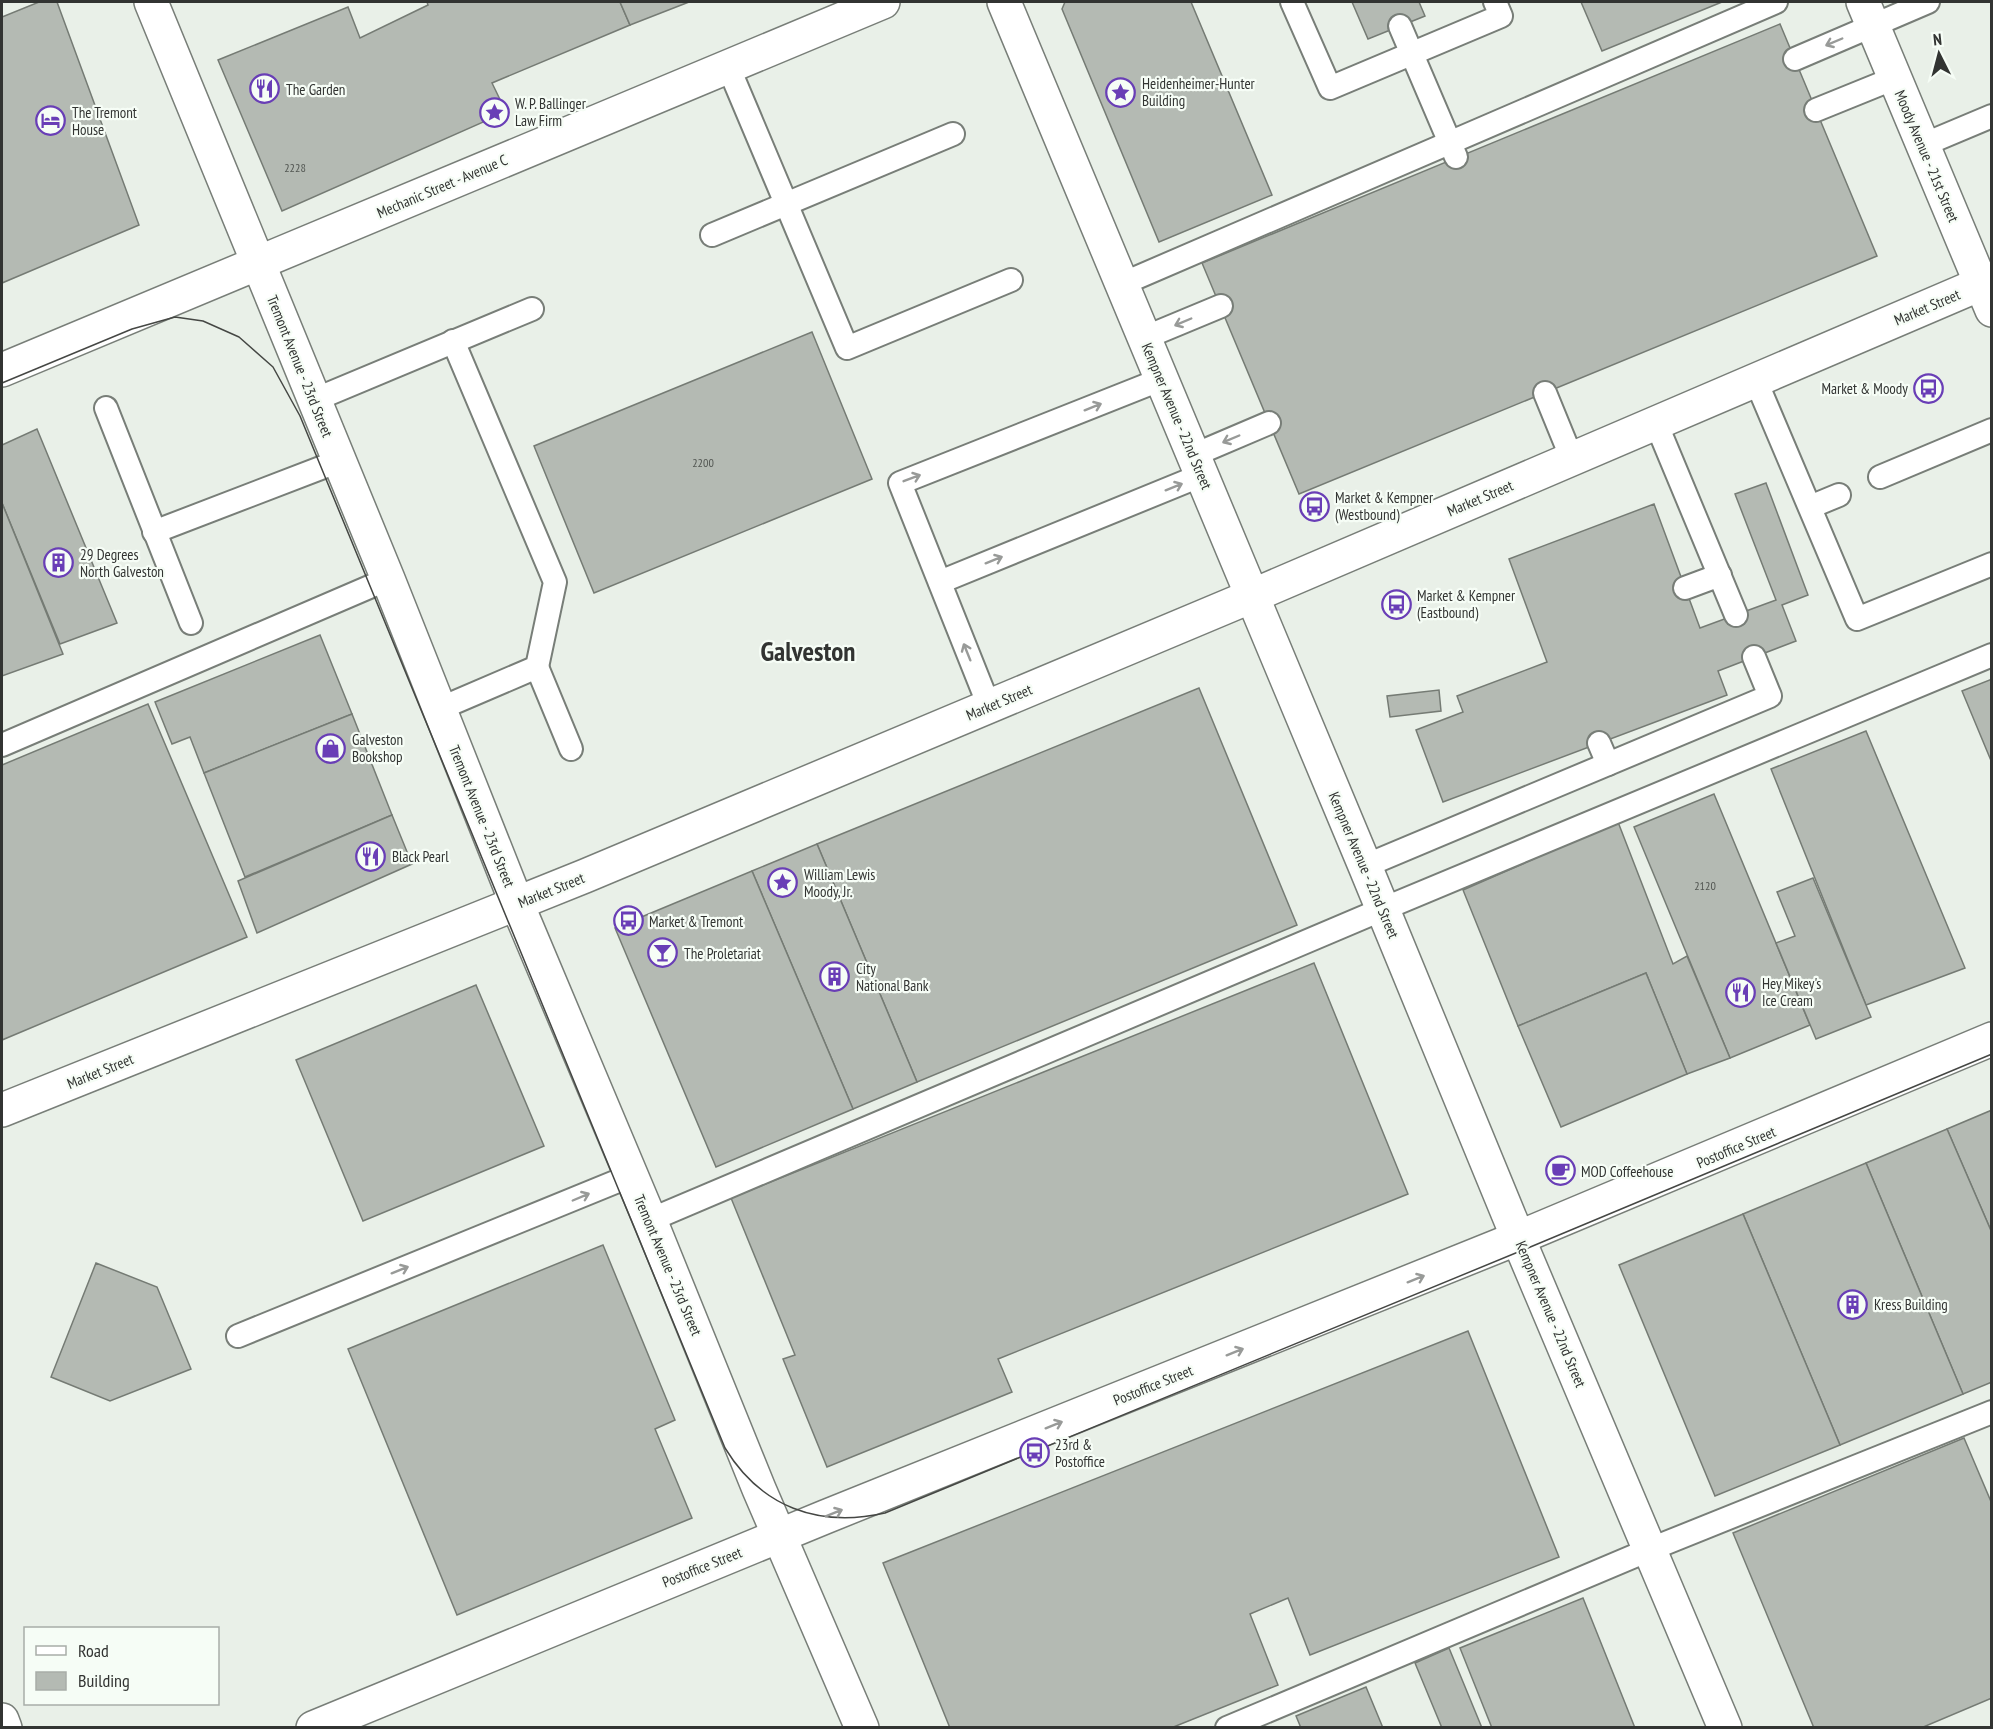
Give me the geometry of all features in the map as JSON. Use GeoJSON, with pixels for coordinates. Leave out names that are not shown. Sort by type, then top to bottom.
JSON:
{"type":"FeatureCollection","features":[{"type":"Feature","properties":{"kind":"street","name":"Tremont Avenue - 23rd Street"},"geometry":{"type":"LineString","coordinates":[[151,2],[388,579],[517,904],[650,1220],[759,1489],[862,1728]]}},
{"type":"Feature","properties":{"kind":"street","name":"Mechanic Street - Avenue C"},"geometry":{"type":"LineString","coordinates":[[2,370],[883,2]]}},
{"type":"Feature","properties":{"kind":"street","name":"Kempner Avenue - 22nd Street"},"geometry":{"type":"LineString","coordinates":[[1004,2],[1518,1238],[1725,1728]]}},
{"type":"Feature","properties":{"kind":"street","name":"Moody Avenue - 21st Street"},"geometry":{"type":"LineString","coordinates":[[1868,13],[1894,78],[1988,291]]}},
{"type":"Feature","properties":{"kind":"street","name":"Market Street"},"geometry":{"type":"LineString","coordinates":[[2,1110],[517,904],[1252,596],[1756,381],[1988,291]]}},
{"type":"Feature","properties":{"kind":"street","name":"Postoffice Street"},"geometry":{"type":"LineString","coordinates":[[313,1728],[780,1536],[1518,1238],[1992,1039]]}},
{"type":"Feature","properties":{"kind":"street"},"geometry":{"type":"LineString","coordinates":[[2,1720],[5,1728]]}},
{"type":"Feature","properties":{"kind":"lane"},"geometry":{"type":"LineString","coordinates":[[1292,2],[1330,88],[1501,16],[1495,2]]}},
{"type":"Feature","properties":{"kind":"lane"},"geometry":{"type":"LineString","coordinates":[[1122,284],[1453,150],[1776,2]]}},
{"type":"Feature","properties":{"kind":"lane"},"geometry":{"type":"LineString","coordinates":[[1795,58],[1868,13],[1928,2]]}},
{"type":"Feature","properties":{"kind":"lane"},"geometry":{"type":"LineString","coordinates":[[1400,26],[1453,150]]}},
{"type":"Feature","properties":{"kind":"lane"},"geometry":{"type":"LineString","coordinates":[[728,66],[847,348],[1011,280]]}},
{"type":"Feature","properties":{"kind":"lane"},"geometry":{"type":"LineString","coordinates":[[1816,110],[1894,78]]}},
{"type":"Feature","properties":{"kind":"lane"},"geometry":{"type":"LineString","coordinates":[[1923,145],[1992,116]]}},
{"type":"Feature","properties":{"kind":"lane"},"geometry":{"type":"LineString","coordinates":[[712,235],[953,134]]}},
{"type":"Feature","properties":{"kind":"lane"},"geometry":{"type":"LineString","coordinates":[[1144,338],[1221,306]]}},
{"type":"Feature","properties":{"kind":"lane"},"geometry":{"type":"LineString","coordinates":[[314,399],[532,309]]}},
{"type":"Feature","properties":{"kind":"lane"},"geometry":{"type":"LineString","coordinates":[[453,341],[555,582],[537,668],[571,748]]}},
{"type":"Feature","properties":{"kind":"lane"},"geometry":{"type":"LineString","coordinates":[[989,706],[900,483],[1162,379]]}},
{"type":"Feature","properties":{"kind":"lane"},"geometry":{"type":"LineString","coordinates":[[1756,381],[1857,619],[1992,564]]}},
{"type":"Feature","properties":{"kind":"lane"},"geometry":{"type":"LineString","coordinates":[[1545,393],[1572,459]]}},
{"type":"Feature","properties":{"kind":"lane"},"geometry":{"type":"LineString","coordinates":[[106,408],[191,623]]}},
{"type":"Feature","properties":{"kind":"lane"},"geometry":{"type":"LineString","coordinates":[[939,582],[1198,465],[1269,423]]}},
{"type":"Feature","properties":{"kind":"lane"},"geometry":{"type":"LineString","coordinates":[[1656,423],[1736,615]]}},
{"type":"Feature","properties":{"kind":"lane"},"geometry":{"type":"LineString","coordinates":[[1880,477],[1992,430]]}},
{"type":"Feature","properties":{"kind":"lane"},"geometry":{"type":"LineString","coordinates":[[154,532],[339,461]]}},
{"type":"Feature","properties":{"kind":"lane"},"geometry":{"type":"LineString","coordinates":[[1810,507],[1839,495]]}},
{"type":"Feature","properties":{"kind":"lane"},"geometry":{"type":"LineString","coordinates":[[1685,588],[1720,575]]}},
{"type":"Feature","properties":{"kind":"lane"},"geometry":{"type":"LineString","coordinates":[[2,745],[388,579]]}},
{"type":"Feature","properties":{"kind":"lane"},"geometry":{"type":"LineString","coordinates":[[650,1220],[1383,909],[1992,655]]}},
{"type":"Feature","properties":{"kind":"lane"},"geometry":{"type":"LineString","coordinates":[[1365,866],[1770,696],[1754,657]]}},
{"type":"Feature","properties":{"kind":"lane"},"geometry":{"type":"LineString","coordinates":[[440,709],[537,668]]}},
{"type":"Feature","properties":{"kind":"lane"},"geometry":{"type":"LineString","coordinates":[[1599,743],[1608,764]]}},
{"type":"Feature","properties":{"kind":"lane"},"geometry":{"type":"LineString","coordinates":[[238,1336],[630,1176]]}},
{"type":"Feature","properties":{"kind":"lane"},"geometry":{"type":"LineString","coordinates":[[1227,1728],[1651,1549],[1992,1413]]}},
{"type":"Feature","properties":{"kind":"building","name":"The Tremont House"},"geometry":{"type":"Polygon","coordinates":[[[39,2],[57,2],[139,225],[2,283],[2,17],[39,2]]]}},
{"type":"Feature","properties":{"kind":"building"},"geometry":{"type":"Polygon","coordinates":[[[427,2],[620,2],[630,25],[492,83],[506,112],[282,211],[218,60],[348,7],[360,38],[428,5],[427,2]]]}},
{"type":"Feature","properties":{"kind":"building"},"geometry":{"type":"Polygon","coordinates":[[[620,2],[689,2],[630,25],[620,2]]]}},
{"type":"Feature","properties":{"kind":"building"},"geometry":{"type":"Polygon","coordinates":[[[1065,2],[1191,2],[1272,195],[1159,242],[1062,9],[1065,2]]]}},
{"type":"Feature","properties":{"kind":"building"},"geometry":{"type":"Polygon","coordinates":[[[1352,2],[1419,2],[1425,16],[1368,39],[1352,2]]]}},
{"type":"Feature","properties":{"kind":"building"},"geometry":{"type":"Polygon","coordinates":[[[1581,2],[1722,2],[1602,51],[1581,2]]]}},
{"type":"Feature","properties":{"kind":"building"},"geometry":{"type":"Polygon","coordinates":[[[1780,24],[1877,256],[1299,494],[1202,263],[1780,24]]]}},
{"type":"Feature","properties":{"kind":"building"},"geometry":{"type":"Polygon","coordinates":[[[812,332],[872,479],[594,593],[534,446],[812,332]]]}},
{"type":"Feature","properties":{"kind":"building","name":"29 Degrees North Galveston"},"geometry":{"type":"Polygon","coordinates":[[[37,429],[117,623],[60,644],[2,503],[2,445],[37,429]]]}},
{"type":"Feature","properties":{"kind":"building"},"geometry":{"type":"Polygon","coordinates":[[[1766,483],[1808,595],[1782,605],[1796,641],[1718,671],[1727,695],[1443,802],[1416,730],[1463,712],[1457,696],[1547,662],[1509,559],[1654,504],[1700,628],[1776,600],[1735,494],[1766,483]]]}},
{"type":"Feature","properties":{"kind":"building"},"geometry":{"type":"Polygon","coordinates":[[[2,503],[63,654],[2,676],[2,503]]]}},
{"type":"Feature","properties":{"kind":"building"},"geometry":{"type":"Polygon","coordinates":[[[320,635],[352,714],[204,773],[190,737],[172,744],[155,702],[320,635]]]}},
{"type":"Feature","properties":{"kind":"building"},"geometry":{"type":"Polygon","coordinates":[[[1992,679],[1992,763],[1962,691],[1992,679]]]}},
{"type":"Feature","properties":{"kind":"building"},"geometry":{"type":"Polygon","coordinates":[[[1199,688],[1297,925],[917,1082],[817,844],[1199,688]]]}},
{"type":"Feature","properties":{"kind":"building"},"geometry":{"type":"Polygon","coordinates":[[[1439,690],[1441,711],[1390,717],[1387,696],[1439,690]]]}},
{"type":"Feature","properties":{"kind":"building"},"geometry":{"type":"Polygon","coordinates":[[[148,704],[247,937],[2,1040],[2,765],[148,704]]]}},
{"type":"Feature","properties":{"kind":"building"},"geometry":{"type":"Polygon","coordinates":[[[352,714],[392,815],[245,877],[204,773],[352,714]]]}},
{"type":"Feature","properties":{"kind":"building"},"geometry":{"type":"Polygon","coordinates":[[[1866,731],[1965,968],[1866,1005],[1771,769],[1866,731]]]}},
{"type":"Feature","properties":{"kind":"building"},"geometry":{"type":"Polygon","coordinates":[[[1714,794],[1810,1025],[1730,1058],[1634,827],[1714,794]]]}},
{"type":"Feature","properties":{"kind":"building"},"geometry":{"type":"Polygon","coordinates":[[[392,815],[412,864],[257,933],[238,881],[392,815]]]}},
{"type":"Feature","properties":{"kind":"building"},"geometry":{"type":"Polygon","coordinates":[[[1618,822],[1673,964],[1687,956],[1730,1058],[1687,1074],[1646,973],[1518,1026],[1463,890],[1618,822]]]}},
{"type":"Feature","properties":{"kind":"building","name":"City National Bank"},"geometry":{"type":"Polygon","coordinates":[[[817,844],[917,1082],[853,1109],[752,871],[817,844]]]}},
{"type":"Feature","properties":{"kind":"building"},"geometry":{"type":"Polygon","coordinates":[[[752,871],[853,1109],[716,1167],[615,928],[752,871]]]}},
{"type":"Feature","properties":{"kind":"building"},"geometry":{"type":"Polygon","coordinates":[[[1813,878],[1871,1017],[1816,1039],[1776,943],[1795,936],[1777,892],[1813,878]]]}},
{"type":"Feature","properties":{"kind":"building"},"geometry":{"type":"Polygon","coordinates":[[[1314,963],[1408,1194],[998,1359],[1012,1392],[827,1467],[783,1359],[795,1355],[731,1198],[1314,963]]]}},
{"type":"Feature","properties":{"kind":"building"},"geometry":{"type":"Polygon","coordinates":[[[1646,973],[1687,1074],[1561,1127],[1518,1026],[1646,973]]]}},
{"type":"Feature","properties":{"kind":"building"},"geometry":{"type":"Polygon","coordinates":[[[476,985],[544,1146],[363,1221],[296,1060],[476,985]]]}},
{"type":"Feature","properties":{"kind":"building"},"geometry":{"type":"Polygon","coordinates":[[[1992,1110],[1992,1233],[1947,1129],[1992,1110]]]}},
{"type":"Feature","properties":{"kind":"building"},"geometry":{"type":"Polygon","coordinates":[[[1947,1129],[1992,1233],[1992,1382],[1963,1394],[1866,1163],[1947,1129]]]}},
{"type":"Feature","properties":{"kind":"building","name":"Kress Building"},"geometry":{"type":"Polygon","coordinates":[[[1866,1163],[1963,1394],[1840,1445],[1743,1214],[1866,1163]]]}},
{"type":"Feature","properties":{"kind":"building"},"geometry":{"type":"Polygon","coordinates":[[[1743,1214],[1840,1445],[1715,1496],[1619,1265],[1743,1214]]]}},
{"type":"Feature","properties":{"kind":"building"},"geometry":{"type":"Polygon","coordinates":[[[603,1245],[675,1420],[655,1429],[692,1518],[457,1615],[348,1349],[603,1245]]]}},
{"type":"Feature","properties":{"kind":"building"},"geometry":{"type":"Polygon","coordinates":[[[96,1263],[157,1287],[191,1369],[110,1401],[51,1377],[96,1263]]]}},
{"type":"Feature","properties":{"kind":"building"},"geometry":{"type":"Polygon","coordinates":[[[1468,1331],[1559,1557],[1310,1655],[1288,1598],[1250,1614],[1278,1685],[1171,1728],[950,1728],[883,1563],[1468,1331]]]}},
{"type":"Feature","properties":{"kind":"building"},"geometry":{"type":"Polygon","coordinates":[[[1964,1438],[1992,1504],[1992,1698],[1921,1728],[1814,1728],[1733,1533],[1964,1438]]]}},
{"type":"Feature","properties":{"kind":"building"},"geometry":{"type":"Polygon","coordinates":[[[1583,1598],[1635,1728],[1492,1728],[1460,1648],[1583,1598]]]}},
{"type":"Feature","properties":{"kind":"building"},"geometry":{"type":"Polygon","coordinates":[[[1449,1648],[1482,1728],[1442,1728],[1415,1663],[1449,1648]]]}},
{"type":"Feature","properties":{"kind":"building"},"geometry":{"type":"Polygon","coordinates":[[[1366,1687],[1383,1728],[1301,1728],[1296,1716],[1366,1687]]]}},
{"type":"Feature","properties":{"kind":"tram line"},"geometry":{"type":"LineString","coordinates":[[2,383],[132,329],[175,317],[203,321],[239,337],[273,367],[300,416],[725,1448],[739,1468],[756,1485],[793,1508],[814,1515],[837,1517],[860,1517],[885,1513],[1992,1054]]}},
{"type":"Feature","properties":{"kind":"place","name":"The Garden"},"geometry":{"type":"Point","coordinates":[265,89]}},
{"type":"Feature","properties":{"kind":"place","name":"Heidenheimer-Hunter Building"},"geometry":{"type":"Point","coordinates":[1121,92]}},
{"type":"Feature","properties":{"kind":"place","name":"W. P. Ballinger Law Firm"},"geometry":{"type":"Point","coordinates":[494,112]}},
{"type":"Feature","properties":{"kind":"place","name":"The Tremont House"},"geometry":{"type":"Point","coordinates":[51,121]}},
{"type":"Feature","properties":{"kind":"place","name":"Market & Moody"},"geometry":{"type":"Point","coordinates":[1929,388]}},
{"type":"Feature","properties":{"kind":"place","name":"Market & Kempner (Westbound)"},"geometry":{"type":"Point","coordinates":[1314,506]}},
{"type":"Feature","properties":{"kind":"place","name":"29 Degrees North Galveston"},"geometry":{"type":"Point","coordinates":[59,563]}},
{"type":"Feature","properties":{"kind":"place","name":"Market & Kempner (Eastbound)"},"geometry":{"type":"Point","coordinates":[1396,604]}},
{"type":"Feature","properties":{"kind":"place","name":"Galveston Bookshop"},"geometry":{"type":"Point","coordinates":[331,748]}},
{"type":"Feature","properties":{"kind":"place","name":"Black Pearl"},"geometry":{"type":"Point","coordinates":[371,856]}},
{"type":"Feature","properties":{"kind":"place","name":"William Lewis Moody, Jr."},"geometry":{"type":"Point","coordinates":[783,883]}},
{"type":"Feature","properties":{"kind":"place","name":"Market & Tremont"},"geometry":{"type":"Point","coordinates":[628,921]}},
{"type":"Feature","properties":{"kind":"place","name":"The Proletariat"},"geometry":{"type":"Point","coordinates":[663,953]}},
{"type":"Feature","properties":{"kind":"place","name":"City National Bank"},"geometry":{"type":"Point","coordinates":[835,977]}},
{"type":"Feature","properties":{"kind":"place","name":"Hey Mikey's Ice Cream"},"geometry":{"type":"Point","coordinates":[1741,992]}},
{"type":"Feature","properties":{"kind":"place","name":"MOD Coffeehouse"},"geometry":{"type":"Point","coordinates":[1560,1171]}},
{"type":"Feature","properties":{"kind":"place","name":"Kress Building"},"geometry":{"type":"Point","coordinates":[1853,1304]}},
{"type":"Feature","properties":{"kind":"place","name":"23rd & Postoffice"},"geometry":{"type":"Point","coordinates":[1034,1453]}},
{"type":"Feature","properties":{"kind":"district","name":"Galveston"},"geometry":{"type":"Point","coordinates":[808,651]}}]}
